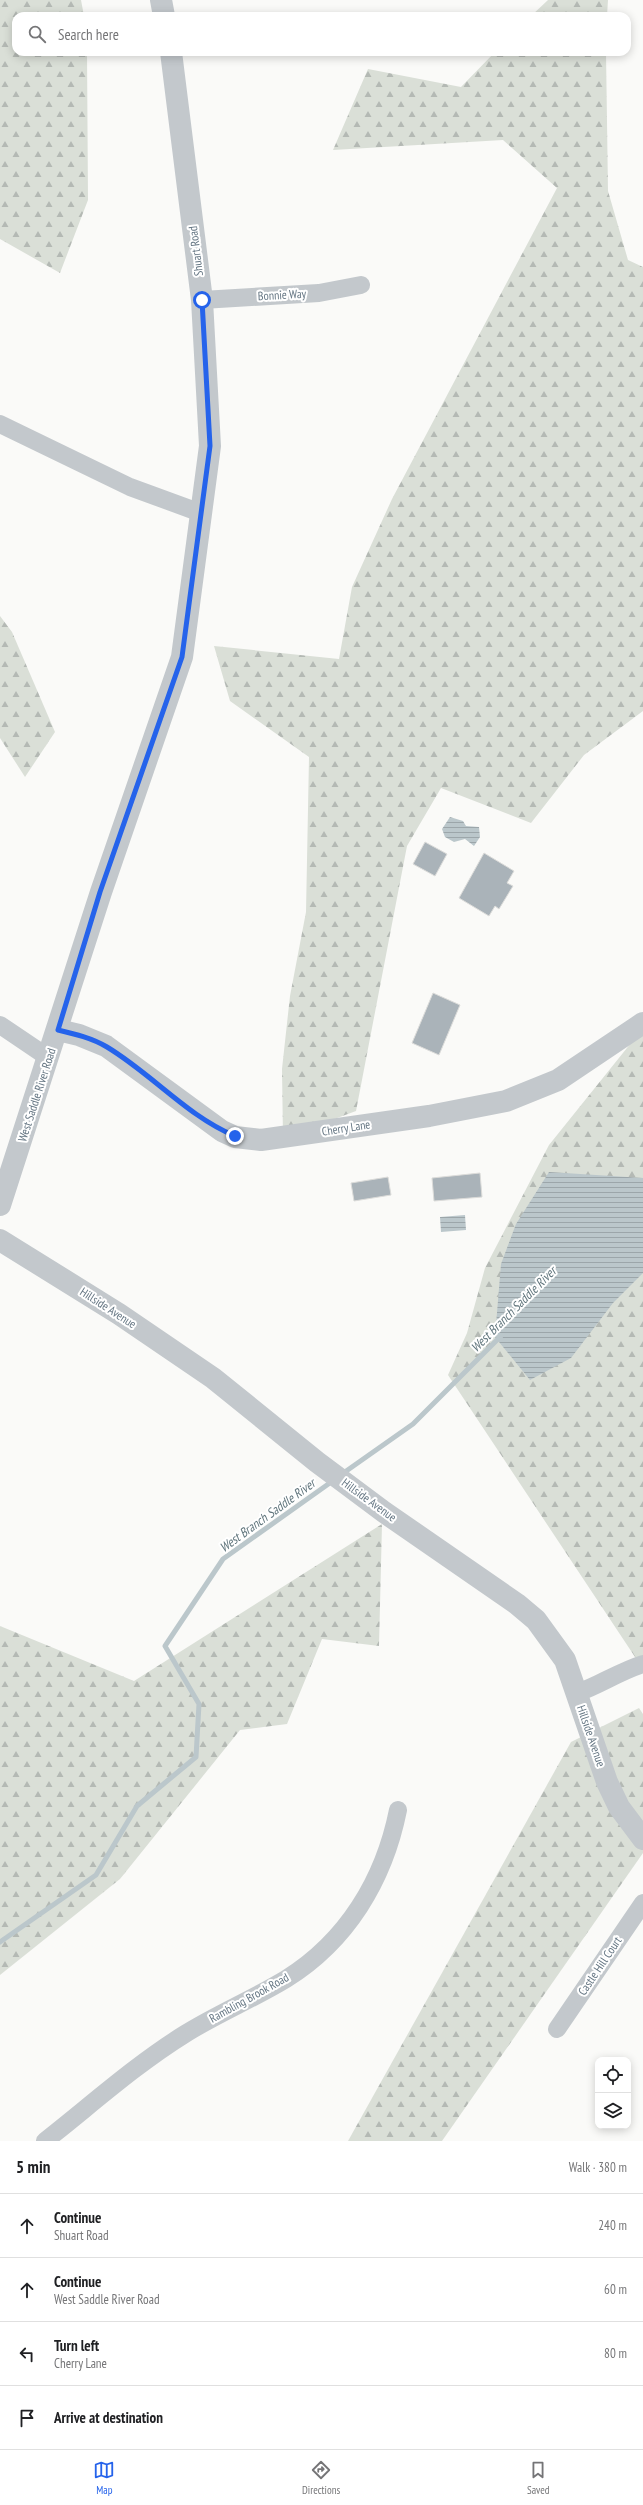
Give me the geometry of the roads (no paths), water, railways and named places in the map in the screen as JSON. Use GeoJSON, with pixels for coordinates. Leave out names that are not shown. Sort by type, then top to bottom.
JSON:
{"type":"FeatureCollection","features":[{"type":"Feature","properties":{"kind":"street"},"geometry":{"type":"LineString","coordinates":[[160,0],[163,12]]}},
{"type":"Feature","properties":{"kind":"street","name":"Shuart Road"},"geometry":{"type":"LineString","coordinates":[[100,892],[182,657],[210,446],[202,300],[172,56]]}},
{"type":"Feature","properties":{"kind":"street","name":"Bonnie Way"},"geometry":{"type":"LineString","coordinates":[[202,300],[319,293],[362,285]]}},
{"type":"Feature","properties":{"kind":"street"},"geometry":{"type":"LineString","coordinates":[[0,424],[130,486],[201,513]]}},
{"type":"Feature","properties":{"kind":"street","name":"West Saddle River Road"},"geometry":{"type":"LineString","coordinates":[[0,1205],[58,1030],[100,892]]}},
{"type":"Feature","properties":{"kind":"street","name":"Cherry Lane"},"geometry":{"type":"LineString","coordinates":[[58,1030],[79,1035],[106,1046],[222,1131],[247,1139],[283,1138],[429,1116],[506,1101],[558,1080],[643,1023]]}},
{"type":"Feature","properties":{"kind":"street"},"geometry":{"type":"LineString","coordinates":[[0,1025],[49,1058]]}},
{"type":"Feature","properties":{"kind":"street","name":"Hillside Avenue"},"geometry":{"type":"LineString","coordinates":[[0,1240],[118,1314],[213,1378],[317,1462],[517,1604],[536,1620],[565,1660],[607,1782],[619,1806],[643,1839]]}},
{"type":"Feature","properties":{"kind":"street"},"geometry":{"type":"LineString","coordinates":[[577,1693],[600,1684],[626,1669],[643,1664]]}},
{"type":"Feature","properties":{"kind":"street","name":"Rambling Brook Road"},"geometry":{"type":"LineString","coordinates":[[45,2141],[139,2066],[184,2034],[285,1980],[310,1962],[334,1940],[356,1914],[371,1889],[384,1862],[398,1810]]}},
{"type":"Feature","properties":{"kind":"street","name":"Castle Hill Court"},"geometry":{"type":"LineString","coordinates":[[556,2029],[643,1903]]}},
{"type":"Feature","properties":{"kind":"water"},"geometry":{"type":"Polygon","coordinates":[[[450,817],[463,821],[466,826],[479,827],[480,837],[474,846],[465,839],[454,842],[445,837],[442,829],[450,817]]]}},
{"type":"Feature","properties":{"kind":"water"},"geometry":{"type":"Polygon","coordinates":[[[549,1172],[643,1178],[643,1273],[613,1303],[571,1358],[530,1380],[495,1337],[501,1264],[516,1224],[549,1172]]]}},
{"type":"Feature","properties":{"kind":"water"},"geometry":{"type":"Polygon","coordinates":[[[465,1215],[466,1230],[441,1232],[440,1217],[465,1215]]]}},
{"type":"Feature","properties":{"kind":"waterway","name":"West Branch Saddle River"},"geometry":{"type":"LineString","coordinates":[[342,1474],[413,1424],[501,1336]]}},
{"type":"Feature","properties":{"kind":"waterway","name":"West Branch Saddle River"},"geometry":{"type":"LineString","coordinates":[[0,1942],[96,1875],[137,1806],[196,1757],[199,1704],[165,1646],[223,1559],[334,1480]]}}]}
